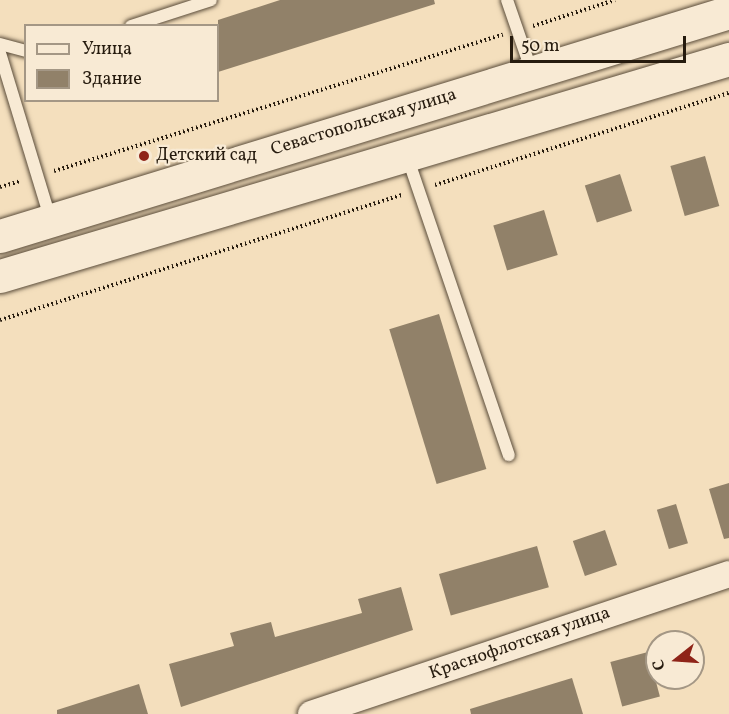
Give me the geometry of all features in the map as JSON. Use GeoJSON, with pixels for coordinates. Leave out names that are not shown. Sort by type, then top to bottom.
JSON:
{"type":"FeatureCollection","features":[{"type":"Feature","properties":{"kind":"street","name":"Севастопольская улица"},"geometry":{"type":"LineString","coordinates":[[0,236],[729,12]]}},
{"type":"Feature","properties":{"kind":"street"},"geometry":{"type":"LineString","coordinates":[[0,276],[729,59]]}},
{"type":"Feature","properties":{"kind":"street","name":"Краснофлотская улица"},"geometry":{"type":"LineString","coordinates":[[311,714],[729,574]]}},
{"type":"Feature","properties":{"kind":"lane"},"geometry":{"type":"LineString","coordinates":[[137,24],[211,0]]}},
{"type":"Feature","properties":{"kind":"lane"},"geometry":{"type":"LineString","coordinates":[[507,0],[532,72]]}},
{"type":"Feature","properties":{"kind":"lane"},"geometry":{"type":"LineString","coordinates":[[0,44],[24,50]]}},
{"type":"Feature","properties":{"kind":"lane"},"geometry":{"type":"LineString","coordinates":[[0,53],[50,220]]}},
{"type":"Feature","properties":{"kind":"lane"},"geometry":{"type":"LineString","coordinates":[[406,155],[509,455]]}},
{"type":"Feature","properties":{"kind":"path"},"geometry":{"type":"LineString","coordinates":[[0,187],[615,0]]}},
{"type":"Feature","properties":{"kind":"path"},"geometry":{"type":"LineString","coordinates":[[433,185],[729,93]]}},
{"type":"Feature","properties":{"kind":"path"},"geometry":{"type":"LineString","coordinates":[[0,320],[410,192]]}},
{"type":"Feature","properties":{"kind":"building"},"geometry":{"type":"Polygon","coordinates":[[[280,0],[434,0],[435,4],[219,72],[218,20],[280,0]]]}},
{"type":"Feature","properties":{"kind":"building"},"geometry":{"type":"Polygon","coordinates":[[[705,156],[719,206],[685,216],[670,166],[705,156]]]}},
{"type":"Feature","properties":{"kind":"building"},"geometry":{"type":"Polygon","coordinates":[[[620,174],[632,211],[597,223],[585,185],[620,174]]]}},
{"type":"Feature","properties":{"kind":"building"},"geometry":{"type":"Polygon","coordinates":[[[544,210],[558,255],[507,270],[493,225],[544,210]]]}},
{"type":"Feature","properties":{"kind":"building"},"geometry":{"type":"Polygon","coordinates":[[[439,314],[486,469],[437,484],[389,329],[439,314]]]}},
{"type":"Feature","properties":{"kind":"building"},"geometry":{"type":"Polygon","coordinates":[[[729,483],[729,538],[724,539],[709,489],[729,483]]]}},
{"type":"Feature","properties":{"kind":"building"},"geometry":{"type":"Polygon","coordinates":[[[676,504],[688,543],[669,549],[657,510],[676,504]]]}},
{"type":"Feature","properties":{"kind":"building"},"geometry":{"type":"Polygon","coordinates":[[[605,530],[617,565],[585,576],[573,541],[605,530]]]}},
{"type":"Feature","properties":{"kind":"building"},"geometry":{"type":"Polygon","coordinates":[[[537,546],[549,587],[451,615],[439,574],[537,546]]]}},
{"type":"Feature","properties":{"kind":"building"},"geometry":{"type":"Polygon","coordinates":[[[401,587],[413,630],[181,707],[169,664],[234,646],[230,633],[271,622],[275,637],[362,613],[358,599],[401,587]]]}},
{"type":"Feature","properties":{"kind":"building"},"geometry":{"type":"Polygon","coordinates":[[[645,653],[645,690],[658,690],[660,696],[622,707],[610,662],[645,653]]]}},
{"type":"Feature","properties":{"kind":"building"},"geometry":{"type":"Polygon","coordinates":[[[572,678],[583,714],[471,714],[470,709],[572,678]]]}},
{"type":"Feature","properties":{"kind":"building"},"geometry":{"type":"Polygon","coordinates":[[[139,684],[148,714],[57,714],[57,710],[139,684]]]}},
{"type":"Feature","properties":{"kind":"place","name":"Детский сад"},"geometry":{"type":"Point","coordinates":[144,156]}}]}
